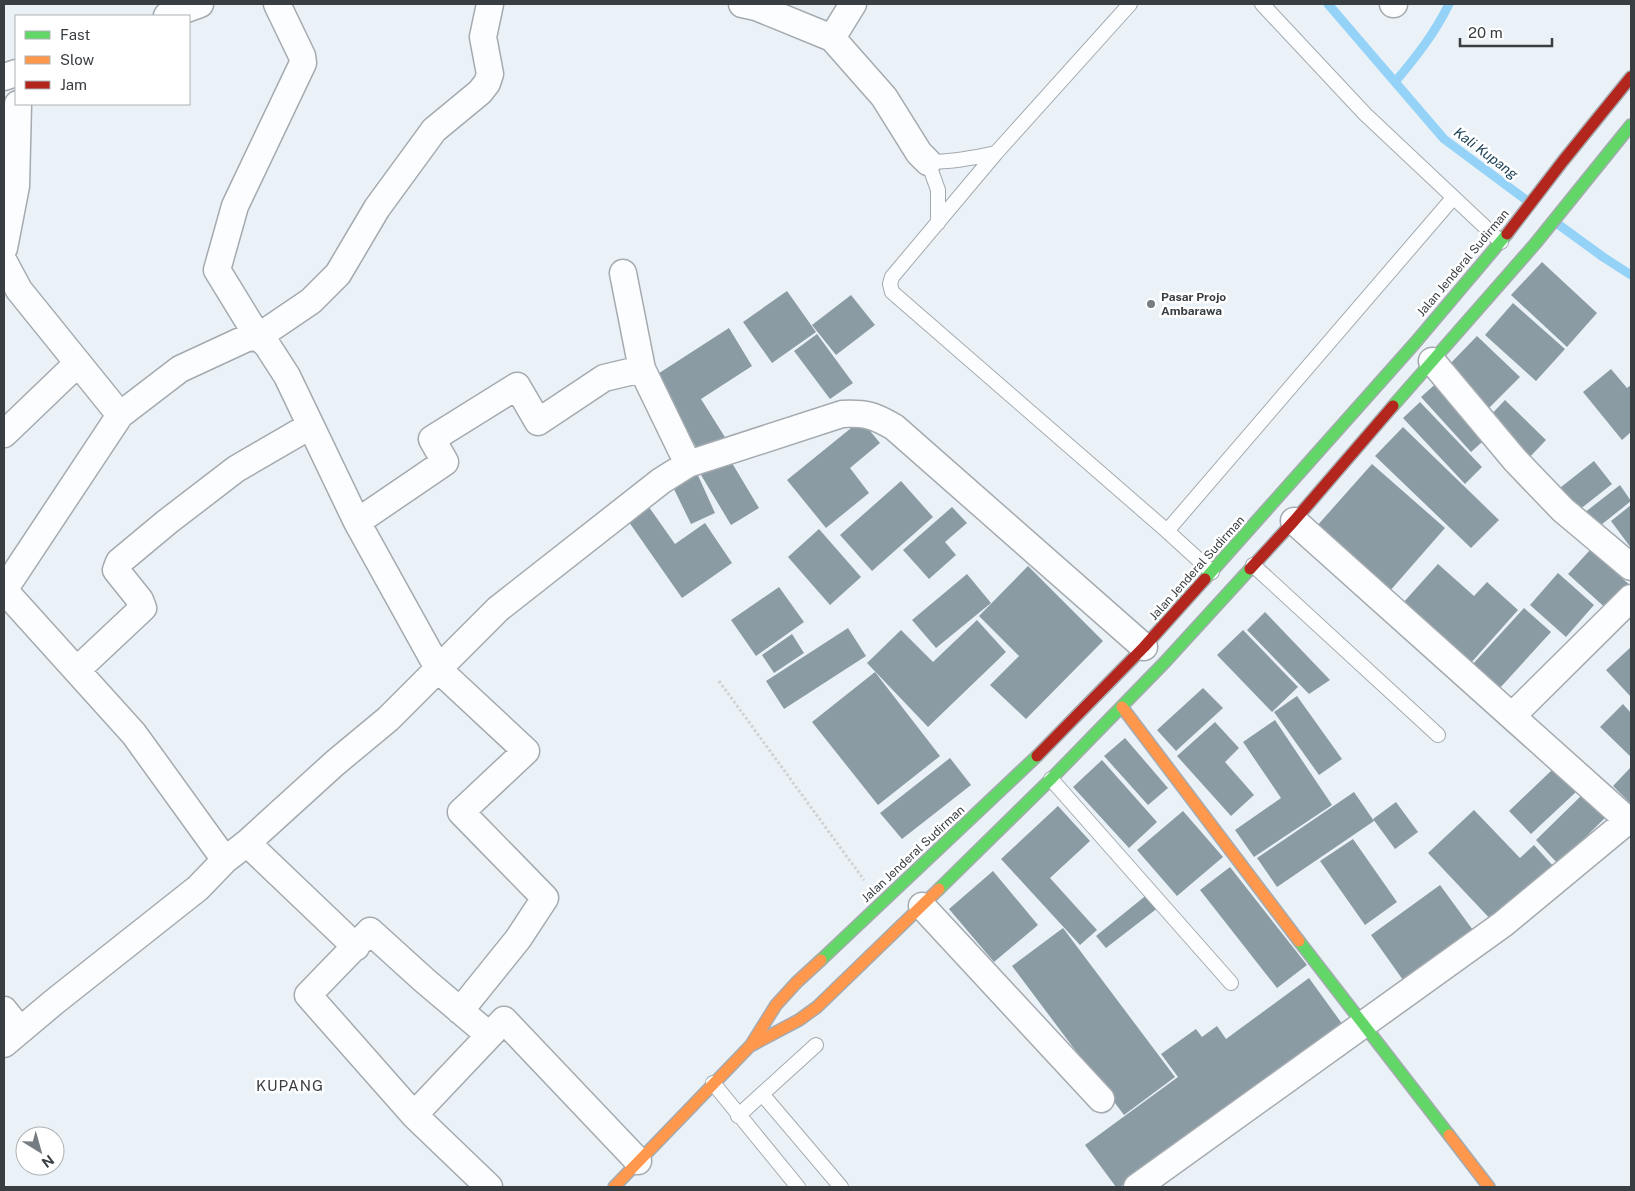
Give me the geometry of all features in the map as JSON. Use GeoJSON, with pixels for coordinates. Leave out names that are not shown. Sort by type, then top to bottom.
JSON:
{"type":"FeatureCollection","features":[{"type":"Feature","properties":{"kind":"main road","name":"Jalan Jenderal Sudirman"},"geometry":{"type":"LineString","coordinates":[[614,1187],[751,1045],[776,1005],[796,982],[1033,760],[1144,647],[1415,343],[1501,242],[1631,77]]}},
{"type":"Feature","properties":{"kind":"main road","name":"Jalan Jenderal Sudirman"},"geometry":{"type":"LineString","coordinates":[[751,1045],[799,1020],[817,1007],[922,906],[1122,707],[1294,521],[1535,244],[1631,125]]}},
{"type":"Feature","properties":{"kind":"main road"},"geometry":{"type":"LineString","coordinates":[[1122,707],[1362,1024],[1489,1187]]}},
{"type":"Feature","properties":{"kind":"street"},"geometry":{"type":"LineString","coordinates":[[170,15],[200,4]]}},
{"type":"Feature","properties":{"kind":"street"},"geometry":{"type":"LineString","coordinates":[[277,4],[302,56],[303,63],[235,206],[217,270],[252,338],[267,345],[287,376],[357,522],[438,670],[526,751],[461,812],[546,898],[518,939],[460,1011]]}},
{"type":"Feature","properties":{"kind":"street"},"geometry":{"type":"LineString","coordinates":[[64,499],[77,494],[102,454],[133,414],[172,385],[226,356],[311,301],[338,274],[378,208],[434,130],[480,92],[487,83],[490,74],[483,37],[490,4]]}},
{"type":"Feature","properties":{"kind":"street"},"geometry":{"type":"LineString","coordinates":[[742,4],[756,7],[832,38],[884,98],[919,153],[928,162]]}},
{"type":"Feature","properties":{"kind":"street"},"geometry":{"type":"LineString","coordinates":[[832,38],[853,4]]}},
{"type":"Feature","properties":{"kind":"street"},"geometry":{"type":"LineString","coordinates":[[4,248],[16,186],[18,105]]}},
{"type":"Feature","properties":{"kind":"street"},"geometry":{"type":"LineString","coordinates":[[4,262],[19,290],[120,415]]}},
{"type":"Feature","properties":{"kind":"street"},"geometry":{"type":"LineString","coordinates":[[623,273],[642,369],[688,464]]}},
{"type":"Feature","properties":{"kind":"street"},"geometry":{"type":"LineString","coordinates":[[225,860],[134,734],[4,590],[120,415],[180,369],[252,338]]}},
{"type":"Feature","properties":{"kind":"street"},"geometry":{"type":"LineString","coordinates":[[1432,361],[1515,460],[1563,510],[1631,567]]}},
{"type":"Feature","properties":{"kind":"street"},"geometry":{"type":"LineString","coordinates":[[4,434],[78,363]]}},
{"type":"Feature","properties":{"kind":"street"},"geometry":{"type":"LineString","coordinates":[[357,522],[445,462],[432,439],[517,386],[538,422],[604,378],[642,369]]}},
{"type":"Feature","properties":{"kind":"street"},"geometry":{"type":"LineString","coordinates":[[4,1010],[12,1037],[198,888],[225,860],[247,843],[335,763],[388,719],[498,609],[661,482],[688,464],[842,414],[859,413],[874,416],[894,427],[1144,647]]}},
{"type":"Feature","properties":{"kind":"street"},"geometry":{"type":"LineString","coordinates":[[77,670],[143,608],[140,600],[116,570],[119,562],[236,469],[310,426]]}},
{"type":"Feature","properties":{"kind":"street"},"geometry":{"type":"LineString","coordinates":[[1137,1187],[1504,924],[1630,821],[1294,521]]}},
{"type":"Feature","properties":{"kind":"street"},"geometry":{"type":"LineString","coordinates":[[1512,716],[1631,598]]}},
{"type":"Feature","properties":{"kind":"street"},"geometry":{"type":"LineString","coordinates":[[247,843],[356,947]]}},
{"type":"Feature","properties":{"kind":"street"},"geometry":{"type":"LineString","coordinates":[[922,906],[1102,1099]]}},
{"type":"Feature","properties":{"kind":"street"},"geometry":{"type":"LineString","coordinates":[[489,1035],[370,931],[308,995],[414,1115],[489,1187]]}},
{"type":"Feature","properties":{"kind":"street"},"geometry":{"type":"LineString","coordinates":[[414,1115],[504,1020],[638,1161]]}},
{"type":"Feature","properties":{"kind":"lane"},"geometry":{"type":"LineString","coordinates":[[1130,4],[996,153],[892,277],[890,284],[892,292],[1212,572]]}},
{"type":"Feature","properties":{"kind":"lane"},"geometry":{"type":"LineString","coordinates":[[1262,4],[1365,114],[1501,242]]}},
{"type":"Feature","properties":{"kind":"lane"},"geometry":{"type":"LineString","coordinates":[[938,223],[938,190],[928,162],[971,159],[996,153]]}},
{"type":"Feature","properties":{"kind":"lane"},"geometry":{"type":"LineString","coordinates":[[1167,531],[1453,198]]}},
{"type":"Feature","properties":{"kind":"lane"},"geometry":{"type":"LineString","coordinates":[[1254,565],[1438,735]]}},
{"type":"Feature","properties":{"kind":"lane"},"geometry":{"type":"LineString","coordinates":[[1051,779],[1231,983]]}},
{"type":"Feature","properties":{"kind":"lane"},"geometry":{"type":"LineString","coordinates":[[738,1116],[816,1045]]}},
{"type":"Feature","properties":{"kind":"lane"},"geometry":{"type":"LineString","coordinates":[[713,1083],[738,1116],[798,1187]]}},
{"type":"Feature","properties":{"kind":"lane"},"geometry":{"type":"LineString","coordinates":[[762,1094],[841,1187]]}},
{"type":"Feature","properties":{"kind":"path"},"geometry":{"type":"LineString","coordinates":[[719,681],[880,903]]}},
{"type":"Feature","properties":{"kind":"building"},"geometry":{"type":"Polygon","coordinates":[[[1542,262],[1597,313],[1567,347],[1511,295],[1542,262]]]}},
{"type":"Feature","properties":{"kind":"building"},"geometry":{"type":"Polygon","coordinates":[[[787,291],[816,332],[772,363],[743,322],[787,291]]]}},
{"type":"Feature","properties":{"kind":"building"},"geometry":{"type":"Polygon","coordinates":[[[851,295],[875,325],[836,355],[812,325],[851,295]]]}},
{"type":"Feature","properties":{"kind":"building"},"geometry":{"type":"Polygon","coordinates":[[[1513,303],[1565,349],[1536,381],[1485,335],[1513,303]]]}},
{"type":"Feature","properties":{"kind":"building"},"geometry":{"type":"Polygon","coordinates":[[[729,328],[752,366],[701,399],[728,442],[703,458],[653,377],[729,328]]]}},
{"type":"Feature","properties":{"kind":"building"},"geometry":{"type":"Polygon","coordinates":[[[817,334],[853,383],[830,399],[794,351],[817,334]]]}},
{"type":"Feature","properties":{"kind":"building"},"geometry":{"type":"Polygon","coordinates":[[[1477,336],[1520,377],[1487,410],[1445,369],[1477,336]]]}},
{"type":"Feature","properties":{"kind":"building"},"geometry":{"type":"Polygon","coordinates":[[[1611,369],[1627,388],[1631,385],[1631,432],[1622,440],[1583,392],[1611,369]]]}},
{"type":"Feature","properties":{"kind":"building"},"geometry":{"type":"Polygon","coordinates":[[[1441,379],[1491,434],[1471,452],[1421,397],[1441,379]]]}},
{"type":"Feature","properties":{"kind":"building"},"geometry":{"type":"Polygon","coordinates":[[[1505,400],[1546,440],[1527,460],[1486,420],[1505,400]]]}},
{"type":"Feature","properties":{"kind":"building"},"geometry":{"type":"Polygon","coordinates":[[[1420,402],[1482,467],[1465,484],[1403,418],[1420,402]]]}},
{"type":"Feature","properties":{"kind":"building"},"geometry":{"type":"Polygon","coordinates":[[[861,420],[880,443],[850,468],[869,493],[826,528],[787,480],[861,420]]]}},
{"type":"Feature","properties":{"kind":"building"},"geometry":{"type":"Polygon","coordinates":[[[1403,427],[1499,520],[1471,548],[1375,456],[1403,427]]]}},
{"type":"Feature","properties":{"kind":"building"},"geometry":{"type":"Polygon","coordinates":[[[729,458],[759,508],[731,525],[701,475],[729,458]]]}},
{"type":"Feature","properties":{"kind":"building"},"geometry":{"type":"Polygon","coordinates":[[[1594,461],[1612,484],[1574,514],[1556,491],[1594,461]]]}},
{"type":"Feature","properties":{"kind":"building"},"geometry":{"type":"Polygon","coordinates":[[[1372,464],[1445,528],[1389,592],[1316,527],[1372,464]]]}},
{"type":"Feature","properties":{"kind":"building"},"geometry":{"type":"Polygon","coordinates":[[[696,471],[715,513],[691,524],[671,483],[696,471]]]}},
{"type":"Feature","properties":{"kind":"building"},"geometry":{"type":"Polygon","coordinates":[[[901,481],[933,517],[872,571],[840,535],[901,481]]]}},
{"type":"Feature","properties":{"kind":"building"},"geometry":{"type":"Polygon","coordinates":[[[1620,485],[1631,501],[1596,529],[1584,513],[1620,485]]]}},
{"type":"Feature","properties":{"kind":"building"},"geometry":{"type":"Polygon","coordinates":[[[644,500],[675,544],[705,523],[732,563],[682,598],[624,515],[644,500]]]}},
{"type":"Feature","properties":{"kind":"building"},"geometry":{"type":"Polygon","coordinates":[[[1631,505],[1631,548],[1611,521],[1631,505]]]}},
{"type":"Feature","properties":{"kind":"building"},"geometry":{"type":"Polygon","coordinates":[[[952,507],[967,523],[945,542],[956,555],[929,579],[903,550],[952,507]]]}},
{"type":"Feature","properties":{"kind":"building"},"geometry":{"type":"Polygon","coordinates":[[[819,529],[861,577],[830,605],[788,557],[819,529]]]}},
{"type":"Feature","properties":{"kind":"building"},"geometry":{"type":"Polygon","coordinates":[[[1590,550],[1631,586],[1610,612],[1568,574],[1590,550]]]}},
{"type":"Feature","properties":{"kind":"building"},"geometry":{"type":"Polygon","coordinates":[[[1438,564],[1474,596],[1487,582],[1518,610],[1470,664],[1402,604],[1438,564]]]}},
{"type":"Feature","properties":{"kind":"building"},"geometry":{"type":"Polygon","coordinates":[[[1028,566],[1103,641],[1026,719],[990,685],[1019,656],[979,616],[1028,566]]]}},
{"type":"Feature","properties":{"kind":"building"},"geometry":{"type":"Polygon","coordinates":[[[1558,573],[1594,605],[1566,637],[1530,605],[1558,573]]]}},
{"type":"Feature","properties":{"kind":"building"},"geometry":{"type":"Polygon","coordinates":[[[967,574],[991,603],[936,648],[912,620],[967,574]]]}},
{"type":"Feature","properties":{"kind":"building"},"geometry":{"type":"Polygon","coordinates":[[[779,587],[804,622],[756,656],[731,620],[779,587]]]}},
{"type":"Feature","properties":{"kind":"building"},"geometry":{"type":"Polygon","coordinates":[[[1524,608],[1551,632],[1499,689],[1472,665],[1524,608]]]}},
{"type":"Feature","properties":{"kind":"building"},"geometry":{"type":"Polygon","coordinates":[[[1265,612],[1330,680],[1309,694],[1247,630],[1265,612]]]}},
{"type":"Feature","properties":{"kind":"building"},"geometry":{"type":"Polygon","coordinates":[[[977,620],[1006,652],[928,727],[867,663],[901,630],[933,662],[977,620]]]}},
{"type":"Feature","properties":{"kind":"building"},"geometry":{"type":"Polygon","coordinates":[[[848,628],[866,656],[784,709],[766,681],[848,628]]]}},
{"type":"Feature","properties":{"kind":"building"},"geometry":{"type":"Polygon","coordinates":[[[1243,630],[1298,687],[1272,712],[1217,655],[1243,630]]]}},
{"type":"Feature","properties":{"kind":"building"},"geometry":{"type":"Polygon","coordinates":[[[792,634],[804,653],[774,673],[762,655],[792,634]]]}},
{"type":"Feature","properties":{"kind":"building"},"geometry":{"type":"Polygon","coordinates":[[[1631,647],[1631,697],[1606,670],[1631,647]]]}},
{"type":"Feature","properties":{"kind":"building"},"geometry":{"type":"Polygon","coordinates":[[[875,672],[940,756],[878,805],[812,722],[875,672]]]}},
{"type":"Feature","properties":{"kind":"building"},"geometry":{"type":"Polygon","coordinates":[[[1203,688],[1223,708],[1176,751],[1157,730],[1203,688]]]}},
{"type":"Feature","properties":{"kind":"building"},"geometry":{"type":"Polygon","coordinates":[[[1297,696],[1342,759],[1319,775],[1274,712],[1297,696]]]}},
{"type":"Feature","properties":{"kind":"building"},"geometry":{"type":"Polygon","coordinates":[[[1623,704],[1631,713],[1631,757],[1600,727],[1623,704]]]}},
{"type":"Feature","properties":{"kind":"building"},"geometry":{"type":"Polygon","coordinates":[[[1275,720],[1332,805],[1254,857],[1235,830],[1281,798],[1243,742],[1275,720]]]}},
{"type":"Feature","properties":{"kind":"building"},"geometry":{"type":"Polygon","coordinates":[[[1215,722],[1239,748],[1225,762],[1254,795],[1231,816],[1177,756],[1215,722]]]}},
{"type":"Feature","properties":{"kind":"building"},"geometry":{"type":"Polygon","coordinates":[[[1125,738],[1168,788],[1148,805],[1104,756],[1125,738]]]}},
{"type":"Feature","properties":{"kind":"building"},"geometry":{"type":"Polygon","coordinates":[[[950,758],[971,785],[902,839],[880,813],[950,758]]]}},
{"type":"Feature","properties":{"kind":"building"},"geometry":{"type":"Polygon","coordinates":[[[1102,760],[1157,822],[1129,848],[1073,787],[1102,760]]]}},
{"type":"Feature","properties":{"kind":"building"},"geometry":{"type":"Polygon","coordinates":[[[1631,767],[1631,804],[1613,786],[1631,767]]]}},
{"type":"Feature","properties":{"kind":"building"},"geometry":{"type":"Polygon","coordinates":[[[1553,769],[1576,792],[1531,834],[1509,811],[1553,769]]]}},
{"type":"Feature","properties":{"kind":"building"},"geometry":{"type":"Polygon","coordinates":[[[1354,792],[1374,821],[1277,887],[1257,858],[1354,792]]]}},
{"type":"Feature","properties":{"kind":"building"},"geometry":{"type":"Polygon","coordinates":[[[1583,794],[1606,817],[1558,864],[1536,840],[1583,794]]]}},
{"type":"Feature","properties":{"kind":"building"},"geometry":{"type":"Polygon","coordinates":[[[1396,802],[1418,832],[1395,849],[1373,819],[1396,802]]]}},
{"type":"Feature","properties":{"kind":"building"},"geometry":{"type":"Polygon","coordinates":[[[1058,806],[1090,841],[1050,878],[1097,930],[1080,945],[1001,859],[1058,806]]]}},
{"type":"Feature","properties":{"kind":"building"},"geometry":{"type":"Polygon","coordinates":[[[1474,810],[1520,858],[1534,845],[1555,868],[1495,924],[1428,853],[1474,810]]]}},
{"type":"Feature","properties":{"kind":"building"},"geometry":{"type":"Polygon","coordinates":[[[1183,811],[1223,857],[1177,896],[1137,850],[1183,811]]]}},
{"type":"Feature","properties":{"kind":"building"},"geometry":{"type":"Polygon","coordinates":[[[1353,839],[1397,902],[1365,925],[1320,861],[1353,839]]]}},
{"type":"Feature","properties":{"kind":"building"},"geometry":{"type":"Polygon","coordinates":[[[1230,867],[1307,965],[1277,988],[1200,890],[1230,867]]]}},
{"type":"Feature","properties":{"kind":"building"},"geometry":{"type":"Polygon","coordinates":[[[993,871],[1038,925],[994,962],[949,909],[993,871]]]}},
{"type":"Feature","properties":{"kind":"building"},"geometry":{"type":"Polygon","coordinates":[[[1440,885],[1478,937],[1408,987],[1371,935],[1440,885]]]}},
{"type":"Feature","properties":{"kind":"building"},"geometry":{"type":"Polygon","coordinates":[[[1149,893],[1159,907],[1106,948],[1096,936],[1149,893]]]}},
{"type":"Feature","properties":{"kind":"building"},"geometry":{"type":"Polygon","coordinates":[[[1063,928],[1175,1077],[1124,1115],[1012,966],[1063,928]]]}},
{"type":"Feature","properties":{"kind":"building"},"geometry":{"type":"Polygon","coordinates":[[[1309,978],[1343,1025],[1120,1187],[1116,1187],[1085,1145],[1178,1077],[1161,1054],[1196,1029],[1202,1037],[1217,1026],[1226,1039],[1309,978]]]}},
{"type":"Feature","properties":{"kind":"waterway","name":"Kali Kupang"},"geometry":{"type":"LineString","coordinates":[[1328,4],[1444,139],[1529,202]]}},
{"type":"Feature","properties":{"kind":"waterway"},"geometry":{"type":"LineString","coordinates":[[1395,82],[1425,44],[1449,4]]}},
{"type":"Feature","properties":{"kind":"waterway","name":"Kali Kupang"},"geometry":{"type":"LineString","coordinates":[[1555,222],[1631,275]]}},
{"type":"Feature","properties":{"kind":"traffic: fast"},"geometry":{"type":"LineString","coordinates":[[1393,406],[1535,244],[1631,125]]}},
{"type":"Feature","properties":{"kind":"traffic: fast"},"geometry":{"type":"LineString","coordinates":[[1205,579],[1415,343],[1507,234]]}},
{"type":"Feature","properties":{"kind":"traffic: fast"},"geometry":{"type":"LineString","coordinates":[[939,889],[1051,779],[1165,662],[1250,569]]}},
{"type":"Feature","properties":{"kind":"traffic: fast"},"geometry":{"type":"LineString","coordinates":[[821,960],[1037,756]]}},
{"type":"Feature","properties":{"kind":"traffic: fast"},"geometry":{"type":"LineString","coordinates":[[1299,941],[1449,1135]]}},
{"type":"Feature","properties":{"kind":"traffic: slow"},"geometry":{"type":"LineString","coordinates":[[1122,707],[1299,941]]}},
{"type":"Feature","properties":{"kind":"traffic: slow"},"geometry":{"type":"LineString","coordinates":[[752,1045],[799,1020],[817,1007],[939,889]]}},
{"type":"Feature","properties":{"kind":"traffic: slow"},"geometry":{"type":"LineString","coordinates":[[614,1187],[751,1045],[776,1005],[821,960]]}},
{"type":"Feature","properties":{"kind":"traffic: slow"},"geometry":{"type":"LineString","coordinates":[[1449,1135],[1489,1187]]}},
{"type":"Feature","properties":{"kind":"traffic: jam"},"geometry":{"type":"LineString","coordinates":[[1507,234],[1631,77]]}},
{"type":"Feature","properties":{"kind":"traffic: jam"},"geometry":{"type":"LineString","coordinates":[[1250,569],[1393,406]]}},
{"type":"Feature","properties":{"kind":"traffic: jam"},"geometry":{"type":"LineString","coordinates":[[1037,756],[1144,647],[1205,579]]}},
{"type":"Feature","properties":{"kind":"place","name":"Pasar Projo Ambarawa"},"geometry":{"type":"Point","coordinates":[1151,304]}},
{"type":"Feature","properties":{"kind":"district","name":"KUPANG"},"geometry":{"type":"Point","coordinates":[290,1085]}}]}
